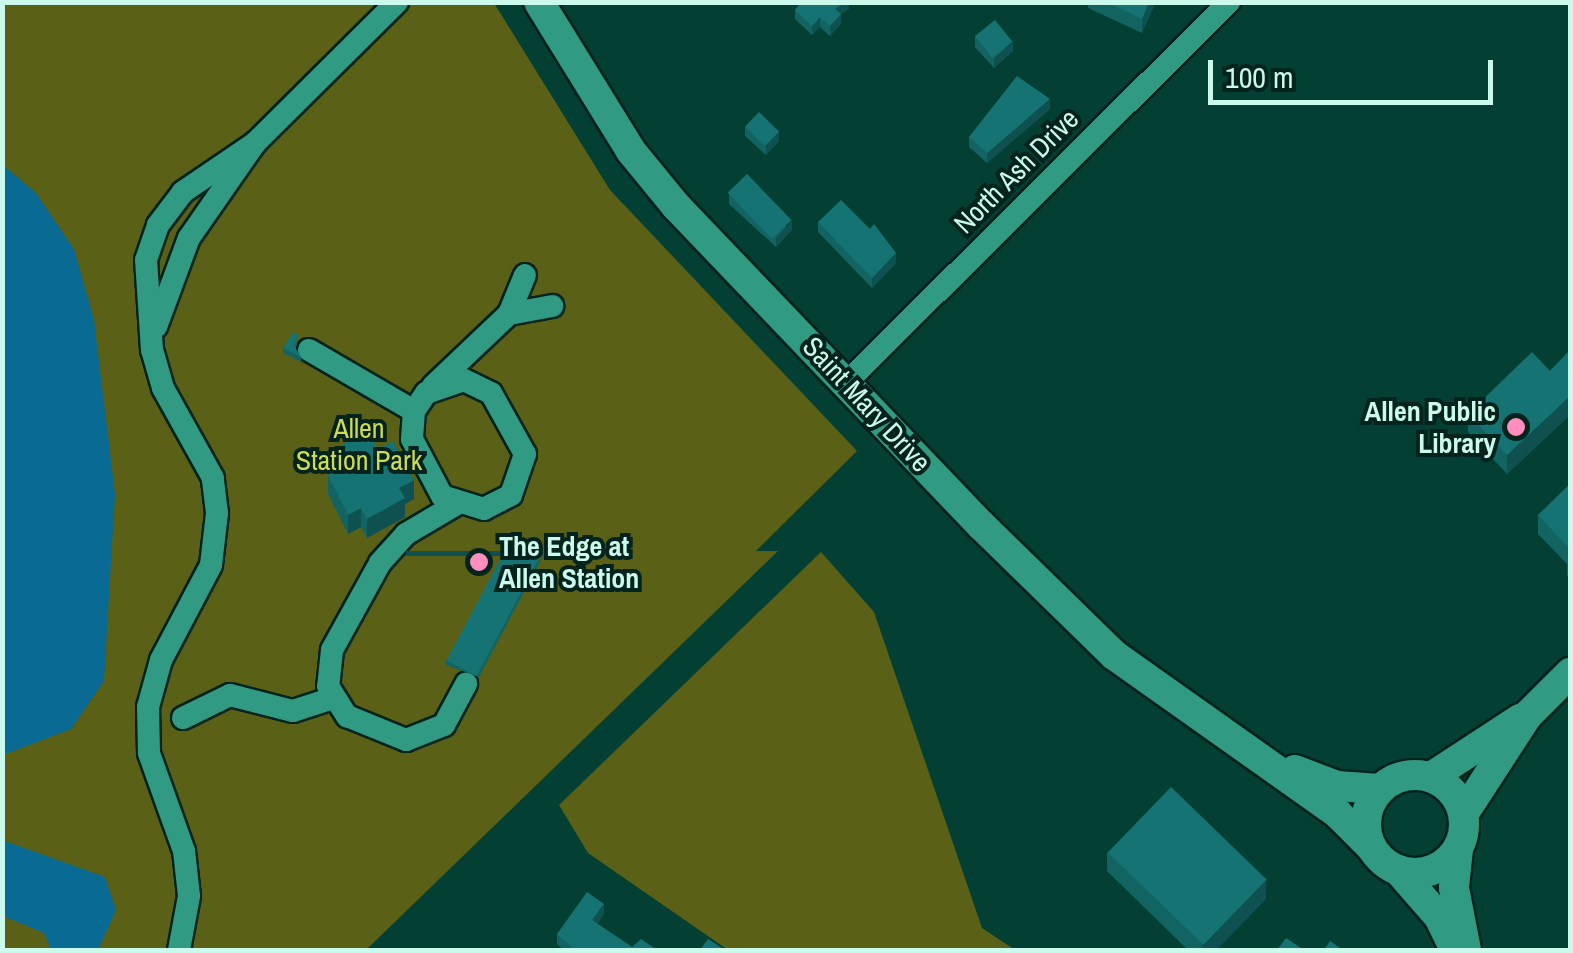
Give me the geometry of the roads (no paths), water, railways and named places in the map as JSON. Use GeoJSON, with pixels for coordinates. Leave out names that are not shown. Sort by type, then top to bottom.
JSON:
{"type":"FeatureCollection","features":[{"type":"Feature","properties":{"kind":"street"},"geometry":{"type":"LineString","coordinates":[[152,350],[175,265],[255,144],[397,2]]}},
{"type":"Feature","properties":{"kind":"street","name":"Saint Mary Drive"},"geometry":{"type":"LineString","coordinates":[[539,2],[632,150],[676,206],[1114,655],[1356,828],[1371,846]]}},
{"type":"Feature","properties":{"kind":"street","name":"North Ash Drive"},"geometry":{"type":"LineString","coordinates":[[847,382],[1228,2]]}},
{"type":"Feature","properties":{"kind":"street"},"geometry":{"type":"LineString","coordinates":[[179,950],[189,896],[184,851],[149,753],[148,707],[161,660],[211,565],[217,514],[213,478],[162,388],[152,350],[144,286],[153,235],[194,182],[255,144]]}},
{"type":"Feature","properties":{"kind":"street"},"geometry":{"type":"LineString","coordinates":[[455,504],[432,483],[418,452],[420,402],[509,314],[525,275]]}},
{"type":"Feature","properties":{"kind":"street"},"geometry":{"type":"LineString","coordinates":[[509,314],[552,306]]}},
{"type":"Feature","properties":{"kind":"street"},"geometry":{"type":"LineString","coordinates":[[310,350],[420,402]]}},
{"type":"Feature","properties":{"kind":"street"},"geometry":{"type":"LineString","coordinates":[[420,402],[449,381],[479,384],[500,404],[524,454],[520,483],[499,504],[455,504],[406,534],[380,562],[332,650],[327,668],[333,698],[347,716],[406,740],[444,725],[466,684]]}},
{"type":"Feature","properties":{"kind":"street"},"geometry":{"type":"LineString","coordinates":[[1466,950],[1454,888],[1464,814],[1528,716],[1570,673]]}},
{"type":"Feature","properties":{"kind":"street"},"geometry":{"type":"LineString","coordinates":[[183,718],[230,695],[293,711],[333,698]]}},
{"type":"Feature","properties":{"kind":"street"},"geometry":{"type":"LineString","coordinates":[[1432,777],[1528,716]]}},
{"type":"Feature","properties":{"kind":"street","name":"Saint Mary Drive"},"geometry":{"type":"LineString","coordinates":[[1252,751],[1337,786],[1380,789]]}},
{"type":"Feature","properties":{"kind":"street"},"geometry":{"type":"LineString","coordinates":[[1455,950],[1439,917],[1371,846],[1366,816],[1380,789],[1404,775],[1432,777],[1452,791],[1464,814]]}},
{"type":"Feature","properties":{"kind":"street"},"geometry":{"type":"LineString","coordinates":[[1398,870],[1438,868],[1458,849]]}},
{"type":"Feature","properties":{"kind":"water"},"geometry":{"type":"Polygon","coordinates":[[[2,164],[36,193],[74,249],[94,320],[115,494],[104,681],[71,729],[3,755],[2,164]]]}},
{"type":"Feature","properties":{"kind":"water"},"geometry":{"type":"Polygon","coordinates":[[[2,840],[105,877],[116,910],[98,950],[51,950],[44,933],[3,916],[2,840]]]}},
{"type":"Feature","properties":{"kind":"place","name":"Allen Public Library"},"geometry":{"type":"Point","coordinates":[1516,427]}},
{"type":"Feature","properties":{"kind":"place","name":"The Edge at Allen Station"},"geometry":{"type":"Point","coordinates":[479,562]}},
{"type":"Feature","properties":{"kind":"park label","name":"Allen Station Park"},"geometry":{"type":"Point","coordinates":[359,444]}}]}
